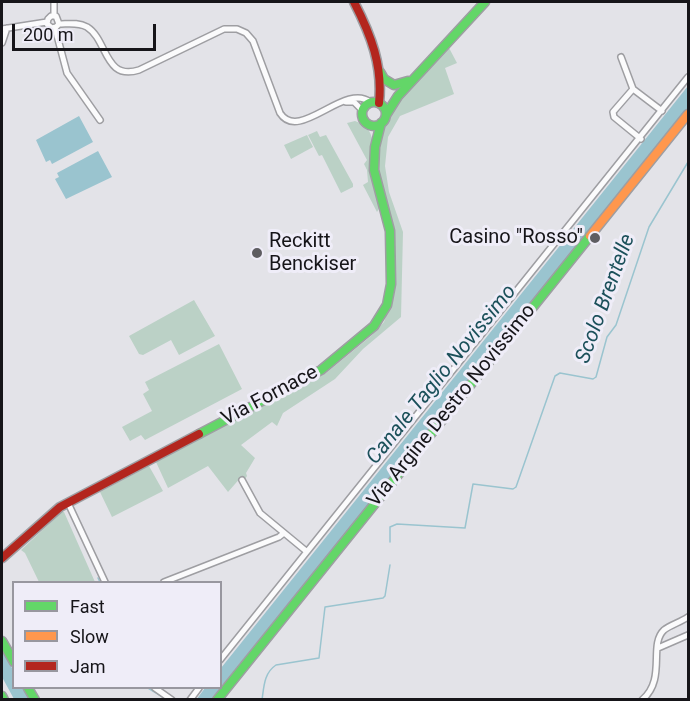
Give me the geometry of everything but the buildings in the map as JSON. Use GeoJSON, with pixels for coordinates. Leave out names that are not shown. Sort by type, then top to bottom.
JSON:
{"type":"FeatureCollection","features":[{"type":"Feature","properties":{"kind":"street"},"geometry":{"type":"LineString","coordinates":[[54,2],[54,16],[58,19],[57,26],[67,73],[100,120]]}},
{"type":"Feature","properties":{"kind":"street"},"geometry":{"type":"LineString","coordinates":[[354,2],[375,46],[379,70],[375,102]]}},
{"type":"Feature","properties":{"kind":"street"},"geometry":{"type":"LineString","coordinates":[[47,22],[50,27],[77,24],[89,28],[111,64],[120,70],[129,72],[139,70],[224,29],[237,29],[246,33],[253,41],[280,113],[287,120],[300,121],[360,97],[375,102],[384,108],[384,119],[374,126],[367,124],[362,118],[362,110],[366,104],[375,102],[398,96],[484,2]]}},
{"type":"Feature","properties":{"kind":"street"},"geometry":{"type":"LineString","coordinates":[[2,43],[4,28],[47,22],[54,16]]}},
{"type":"Feature","properties":{"kind":"street"},"geometry":{"type":"LineString","coordinates":[[621,57],[633,89],[662,111]]}},
{"type":"Feature","properties":{"kind":"street"},"geometry":{"type":"LineString","coordinates":[[379,70],[384,79],[394,85],[414,79]]}},
{"type":"Feature","properties":{"kind":"street"},"geometry":{"type":"LineString","coordinates":[[222,657],[688,77]]}},
{"type":"Feature","properties":{"kind":"street"},"geometry":{"type":"LineString","coordinates":[[633,89],[613,112],[613,115],[641,138]]}},
{"type":"Feature","properties":{"kind":"street","name":"Via Fornace"},"geometry":{"type":"LineString","coordinates":[[2,558],[68,503],[321,369],[374,326],[387,305],[391,284],[390,231],[375,177],[374,159],[376,143],[384,119],[398,96]]}},
{"type":"Feature","properties":{"kind":"street"},"geometry":{"type":"LineString","coordinates":[[345,102],[354,102],[362,110]]}},
{"type":"Feature","properties":{"kind":"street","name":"Via Argine Destro Novissimo"},"geometry":{"type":"LineString","coordinates":[[217,699],[688,114]]}},
{"type":"Feature","properties":{"kind":"street","name":"Via Fornace"},"geometry":{"type":"LineString","coordinates":[[367,124],[376,143]]}},
{"type":"Feature","properties":{"kind":"street"},"geometry":{"type":"LineString","coordinates":[[242,480],[261,513],[306,551]]}},
{"type":"Feature","properties":{"kind":"street"},"geometry":{"type":"LineString","coordinates":[[68,503],[105,581]]}},
{"type":"Feature","properties":{"kind":"street"},"geometry":{"type":"LineString","coordinates":[[167,581],[284,533]]}},
{"type":"Feature","properties":{"kind":"street"},"geometry":{"type":"LineString","coordinates":[[642,699],[650,692],[654,683],[658,639],[664,630],[688,617]]}},
{"type":"Feature","properties":{"kind":"street"},"geometry":{"type":"LineString","coordinates":[[658,648],[688,635]]}},
{"type":"Feature","properties":{"kind":"street"},"geometry":{"type":"LineString","coordinates":[[2,641],[12,658]]}},
{"type":"Feature","properties":{"kind":"street"},"geometry":{"type":"LineString","coordinates":[[158,689],[172,699]]}},
{"type":"Feature","properties":{"kind":"green space"},"geometry":{"type":"Polygon","coordinates":[[[448,46],[457,63],[445,68],[454,94],[400,116],[388,137],[385,166],[389,192],[403,232],[401,317],[363,349],[335,379],[283,413],[277,426],[272,422],[241,445],[255,458],[245,479],[242,476],[228,492],[208,466],[168,488],[156,462],[326,373],[371,336],[384,322],[390,304],[394,246],[378,179],[377,157],[382,129],[398,103],[448,46]]]}},
{"type":"Feature","properties":{"kind":"green space"},"geometry":{"type":"Polygon","coordinates":[[[355,121],[369,130],[372,137],[372,179],[380,207],[377,212],[363,185],[368,182],[364,164],[367,160],[347,123],[355,121]]]}},
{"type":"Feature","properties":{"kind":"green space"},"geometry":{"type":"Polygon","coordinates":[[[317,131],[320,137],[326,135],[353,187],[341,193],[322,155],[319,156],[308,135],[317,131]]]}},
{"type":"Feature","properties":{"kind":"green space"},"geometry":{"type":"Polygon","coordinates":[[[307,135],[313,147],[291,159],[284,145],[307,135]]]}},
{"type":"Feature","properties":{"kind":"green space"},"geometry":{"type":"Polygon","coordinates":[[[194,300],[215,336],[179,355],[171,340],[143,355],[139,354],[129,336],[194,300]]]}},
{"type":"Feature","properties":{"kind":"green space"},"geometry":{"type":"Polygon","coordinates":[[[219,344],[242,389],[145,440],[141,435],[130,441],[122,427],[152,411],[143,394],[149,390],[145,382],[219,344]]]}},
{"type":"Feature","properties":{"kind":"green space"},"geometry":{"type":"Polygon","coordinates":[[[149,466],[163,491],[112,517],[100,492],[149,466]]]}},
{"type":"Feature","properties":{"kind":"green space"},"geometry":{"type":"Polygon","coordinates":[[[64,512],[95,581],[39,581],[25,553],[21,550],[64,512]]]}},
{"type":"Feature","properties":{"kind":"water"},"geometry":{"type":"Polygon","coordinates":[[[688,86],[688,109],[222,686],[222,667],[688,86]]]}},
{"type":"Feature","properties":{"kind":"water"},"geometry":{"type":"Polygon","coordinates":[[[79,116],[93,142],[52,164],[50,160],[46,162],[36,140],[79,116]]]}},
{"type":"Feature","properties":{"kind":"water"},"geometry":{"type":"Polygon","coordinates":[[[98,151],[112,177],[66,199],[55,179],[59,177],[57,173],[98,151]]]}},
{"type":"Feature","properties":{"kind":"water"},"geometry":{"type":"Polygon","coordinates":[[[2,649],[12,668],[12,689],[25,689],[30,699],[14,699],[2,677],[2,649]]]}},
{"type":"Feature","properties":{"kind":"water"},"geometry":{"type":"Polygon","coordinates":[[[204,689],[219,689],[211,699],[196,700],[204,689]]]}},
{"type":"Feature","properties":{"kind":"waterway","name":"Scolo Brentelle"},"geometry":{"type":"LineString","coordinates":[[390,542],[390,527],[397,524],[465,528],[473,484],[513,489],[516,487],[555,376],[560,373],[593,379],[596,377],[607,337],[616,325],[649,227],[688,162]]}},
{"type":"Feature","properties":{"kind":"waterway","name":"Scolo Brentelle"},"geometry":{"type":"LineString","coordinates":[[262,700],[267,676],[276,665],[319,658],[325,607],[383,598],[390,565]]}},
{"type":"Feature","properties":{"kind":"waterway"},"geometry":{"type":"LineString","coordinates":[[150,689],[166,699]]}},
{"type":"Feature","properties":{"kind":"traffic: fast"},"geometry":{"type":"LineString","coordinates":[[386,115],[398,96],[485,2]]}},
{"type":"Feature","properties":{"kind":"traffic: fast"},"geometry":{"type":"LineString","coordinates":[[380,72],[384,79],[394,85],[408,81]]}},
{"type":"Feature","properties":{"kind":"traffic: fast"},"geometry":{"type":"LineString","coordinates":[[374,102],[383,105],[386,114],[383,123],[374,126],[365,123],[362,114],[365,105],[374,102]]}},
{"type":"Feature","properties":{"kind":"traffic: fast"},"geometry":{"type":"LineString","coordinates":[[199,434],[321,370],[374,326],[387,305],[391,284],[390,231],[374,170],[375,147],[381,123]]}},
{"type":"Feature","properties":{"kind":"traffic: fast"},"geometry":{"type":"LineString","coordinates":[[217,700],[590,236]]}},
{"type":"Feature","properties":{"kind":"traffic: fast"},"geometry":{"type":"LineString","coordinates":[[2,641],[12,658]]}},
{"type":"Feature","properties":{"kind":"traffic: fast"},"geometry":{"type":"LineString","coordinates":[[29,689],[35,700]]}},
{"type":"Feature","properties":{"kind":"traffic: fast"},"geometry":{"type":"LineString","coordinates":[[2,696],[4,700]]}},
{"type":"Feature","properties":{"kind":"traffic: slow"},"geometry":{"type":"LineString","coordinates":[[590,236],[688,114]]}},
{"type":"Feature","properties":{"kind":"traffic: jam"},"geometry":{"type":"LineString","coordinates":[[354,2],[366,26],[377,63],[379,103]]}},
{"type":"Feature","properties":{"kind":"traffic: jam"},"geometry":{"type":"LineString","coordinates":[[2,558],[60,507],[199,434]]}},
{"type":"Feature","properties":{"kind":"place","name":"Casino \"Rosso\""},"geometry":{"type":"Point","coordinates":[595,238]}},
{"type":"Feature","properties":{"kind":"place","name":"Reckitt Benckiser"},"geometry":{"type":"Point","coordinates":[257,253]}},
{"type":"Feature","properties":{"kind":"water label","name":"Canale Taglio Novissimo"},"geometry":{"type":"Point","coordinates":[442,375]}}]}
